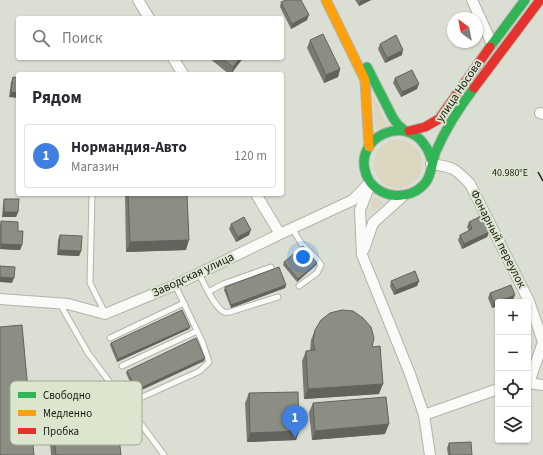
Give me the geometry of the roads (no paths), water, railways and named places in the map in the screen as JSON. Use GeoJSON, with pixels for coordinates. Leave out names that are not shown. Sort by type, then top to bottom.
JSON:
{"type":"FeatureCollection","features":[{"type":"Feature","properties":{"kind":"main road"},"geometry":{"type":"LineString","coordinates":[[326,0],[365,80],[369,147]]}},
{"type":"Feature","properties":{"kind":"main road"},"geometry":{"type":"LineString","coordinates":[[336,0],[393,118],[398,125],[422,140],[427,146],[431,162],[431,171],[427,180],[421,188],[412,194],[402,197],[393,197],[377,190],[371,183],[366,174],[364,165],[365,156],[374,140],[380,135],[392,131],[407,131]]}},
{"type":"Feature","properties":{"kind":"main road","name":"улица Носова"},"geometry":{"type":"LineString","coordinates":[[407,131],[418,130],[429,126],[439,119],[525,0]]}},
{"type":"Feature","properties":{"kind":"main road","name":"улица Носова"},"geometry":{"type":"LineString","coordinates":[[431,162],[450,123],[502,49],[540,0]]}},
{"type":"Feature","properties":{"kind":"main road"},"geometry":{"type":"LineString","coordinates":[[492,44],[502,49]]}},
{"type":"Feature","properties":{"kind":"street"},"geometry":{"type":"LineString","coordinates":[[138,0],[148,16]]}},
{"type":"Feature","properties":{"kind":"street"},"geometry":{"type":"LineString","coordinates":[[472,0],[492,44]]}},
{"type":"Feature","properties":{"kind":"street"},"geometry":{"type":"LineString","coordinates":[[175,60],[182,72]]}},
{"type":"Feature","properties":{"kind":"street","name":"Фонарный переулок"},"geometry":{"type":"LineString","coordinates":[[431,162],[448,166],[458,172],[470,184],[540,323],[543,342],[531,375]]}},
{"type":"Feature","properties":{"kind":"street"},"geometry":{"type":"LineString","coordinates":[[371,183],[360,210],[362,255],[410,374],[424,415],[430,455]]}},
{"type":"Feature","properties":{"kind":"street","name":"Заводская улица"},"geometry":{"type":"LineString","coordinates":[[105,314],[199,274],[353,200],[371,183]]}},
{"type":"Feature","properties":{"kind":"street"},"geometry":{"type":"LineString","coordinates":[[257,196],[280,234]]}},
{"type":"Feature","properties":{"kind":"street"},"geometry":{"type":"LineString","coordinates":[[362,255],[373,223],[402,197]]}},
{"type":"Feature","properties":{"kind":"street"},"geometry":{"type":"LineString","coordinates":[[0,299],[60,303],[105,314]]}},
{"type":"Feature","properties":{"kind":"street"},"geometry":{"type":"LineString","coordinates":[[531,383],[543,385]]}},
{"type":"Feature","properties":{"kind":"street"},"geometry":{"type":"LineString","coordinates":[[424,415],[495,390]]}},
{"type":"Feature","properties":{"kind":"lane"},"geometry":{"type":"LineString","coordinates":[[92,196],[90,283],[105,314]]}},
{"type":"Feature","properties":{"kind":"lane"},"geometry":{"type":"LineString","coordinates":[[292,228],[301,243],[321,265],[317,273],[299,286]]}},
{"type":"Feature","properties":{"kind":"lane"},"geometry":{"type":"LineString","coordinates":[[208,292],[223,284],[270,267]]}},
{"type":"Feature","properties":{"kind":"lane"},"geometry":{"type":"LineString","coordinates":[[199,274],[208,292],[224,312],[230,312],[278,297]]}},
{"type":"Feature","properties":{"kind":"lane"},"geometry":{"type":"LineString","coordinates":[[142,397],[200,371],[209,362],[202,341],[175,285]]}},
{"type":"Feature","properties":{"kind":"lane"},"geometry":{"type":"LineString","coordinates":[[60,303],[88,353],[109,381]]}},
{"type":"Feature","properties":{"kind":"lane"},"geometry":{"type":"LineString","coordinates":[[110,338],[184,303]]}},
{"type":"Feature","properties":{"kind":"lane"},"geometry":{"type":"LineString","coordinates":[[122,366],[197,331]]}},
{"type":"Feature","properties":{"kind":"lane"},"geometry":{"type":"LineString","coordinates":[[142,425],[164,455]]}},
{"type":"Feature","properties":{"kind":"place","name":"Нормандия-Авто"},"geometry":{"type":"Point","coordinates":[295,438]}}]}
